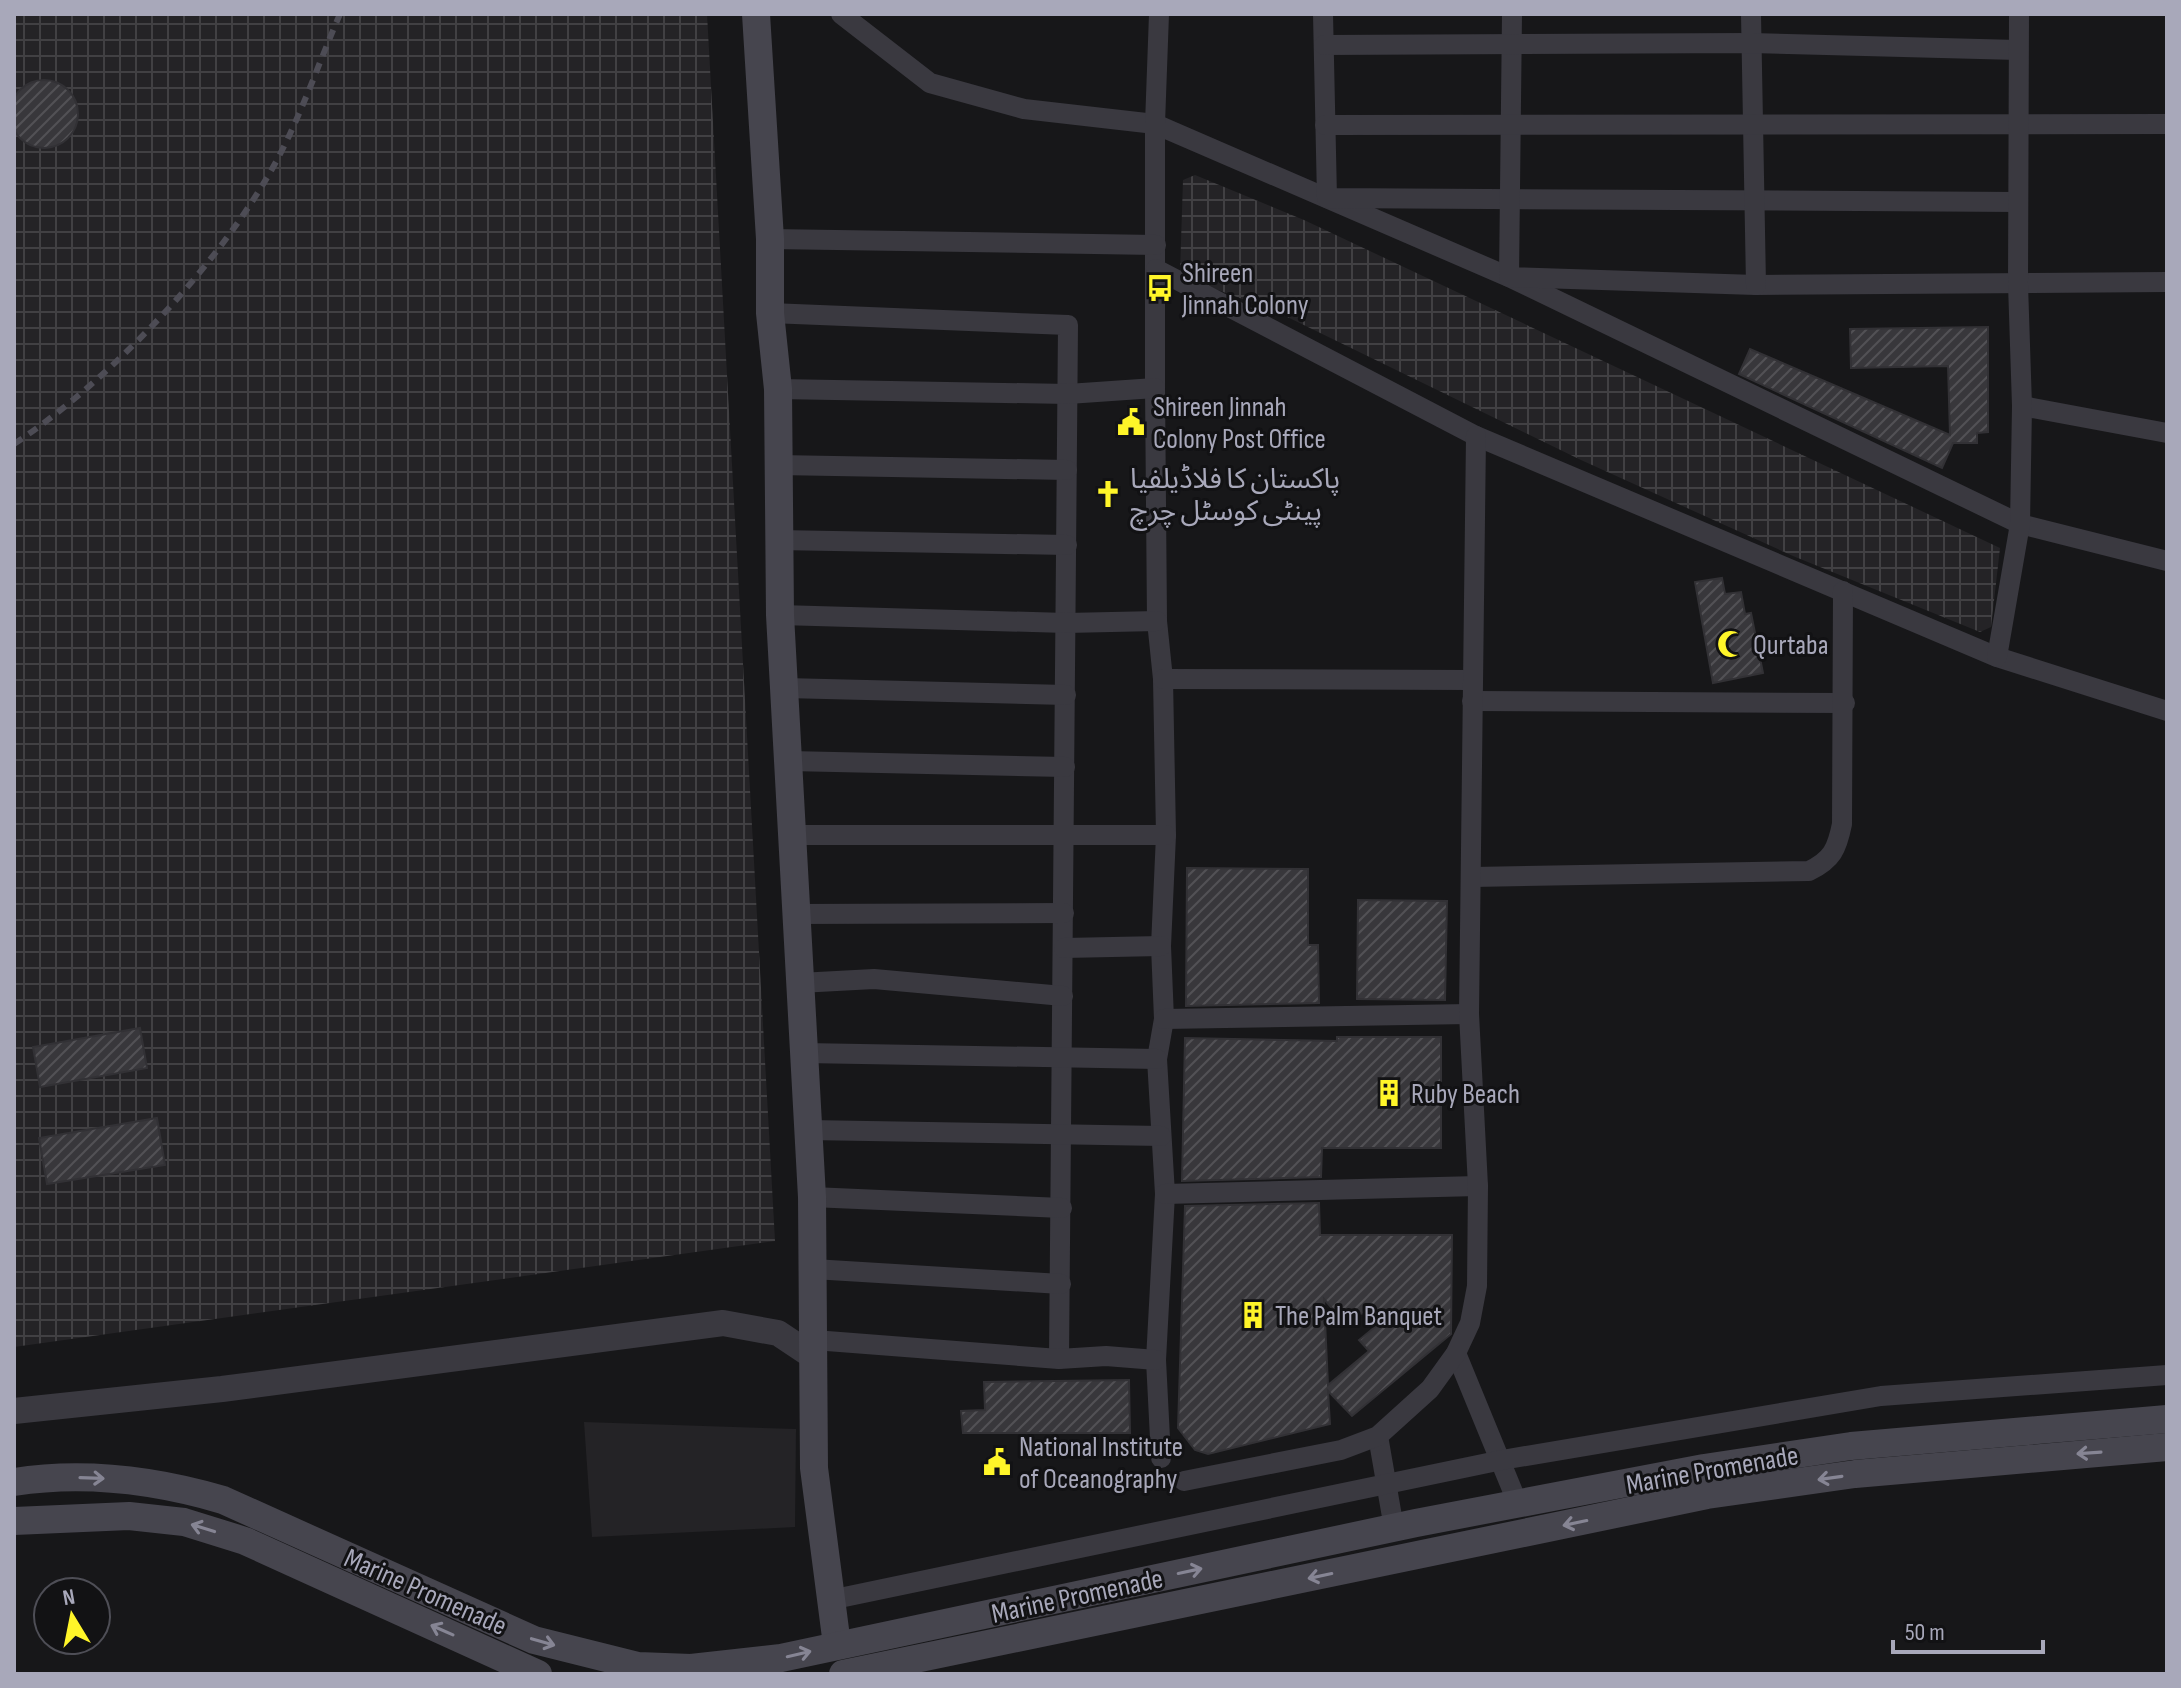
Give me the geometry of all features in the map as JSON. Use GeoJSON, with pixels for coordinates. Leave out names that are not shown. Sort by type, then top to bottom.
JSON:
{"type":"FeatureCollection","features":[{"type":"Feature","properties":{"kind":"main road"},"geometry":{"type":"LineString","coordinates":[[756,14],[770,239],[770,313],[778,389],[780,615],[812,1197],[814,1468],[837,1645]]}},
{"type":"Feature","properties":{"kind":"main road","name":"Marine Promenade"},"geometry":{"type":"LineString","coordinates":[[14,1482],[82,1477],[174,1485],[211,1496],[534,1640],[638,1666],[739,1664],[1394,1528],[1704,1468],[1851,1446],[2167,1419]]}},
{"type":"Feature","properties":{"kind":"main road","name":"Marine Promenade"},"geometry":{"type":"LineString","coordinates":[[843,1674],[1707,1495],[1870,1473],[2167,1447]]}},
{"type":"Feature","properties":{"kind":"main road","name":"Marine Promenade"},"geometry":{"type":"LineString","coordinates":[[14,1521],[129,1516],[184,1522],[245,1541],[538,1674]]}},
{"type":"Feature","properties":{"kind":"street"},"geometry":{"type":"LineString","coordinates":[[841,14],[930,83],[1024,109],[1155,124],[1509,277],[2020,524],[2167,561]]}},
{"type":"Feature","properties":{"kind":"street"},"geometry":{"type":"LineString","coordinates":[[1159,14],[1155,124],[1155,388],[1157,621],[1163,679],[1166,835],[1161,946],[1164,1019],[1157,1059],[1165,1194],[1156,1360],[1161,1458]]}},
{"type":"Feature","properties":{"kind":"street"},"geometry":{"type":"LineString","coordinates":[[1323,14],[1327,198]]}},
{"type":"Feature","properties":{"kind":"street"},"geometry":{"type":"LineString","coordinates":[[1509,277],[1512,14]]}},
{"type":"Feature","properties":{"kind":"street"},"geometry":{"type":"LineString","coordinates":[[1751,14],[1756,285]]}},
{"type":"Feature","properties":{"kind":"street"},"geometry":{"type":"LineString","coordinates":[[1997,657],[2020,524],[2019,14]]}},
{"type":"Feature","properties":{"kind":"street"},"geometry":{"type":"LineString","coordinates":[[1324,45],[1751,43],[2018,50]]}},
{"type":"Feature","properties":{"kind":"street"},"geometry":{"type":"LineString","coordinates":[[1325,125],[2167,124]]}},
{"type":"Feature","properties":{"kind":"street"},"geometry":{"type":"LineString","coordinates":[[1327,198],[2018,202]]}},
{"type":"Feature","properties":{"kind":"street"},"geometry":{"type":"LineString","coordinates":[[770,239],[1156,245]]}},
{"type":"Feature","properties":{"kind":"street"},"geometry":{"type":"LineString","coordinates":[[1156,269],[1476,436],[1997,657],[2167,711]]}},
{"type":"Feature","properties":{"kind":"street"},"geometry":{"type":"LineString","coordinates":[[1509,277],[1756,285],[2167,282]]}},
{"type":"Feature","properties":{"kind":"street"},"geometry":{"type":"LineString","coordinates":[[770,313],[1068,325],[1059,1359]]}},
{"type":"Feature","properties":{"kind":"street"},"geometry":{"type":"LineString","coordinates":[[778,389],[1068,394],[1155,388]]}},
{"type":"Feature","properties":{"kind":"street"},"geometry":{"type":"LineString","coordinates":[[2022,406],[2167,433]]}},
{"type":"Feature","properties":{"kind":"street"},"geometry":{"type":"LineString","coordinates":[[1184,1481],[1341,1450],[1378,1436],[1430,1389],[1456,1353],[1470,1323],[1477,1286],[1478,1186],[1469,1014],[1476,436]]}},
{"type":"Feature","properties":{"kind":"street"},"geometry":{"type":"LineString","coordinates":[[778,465],[1067,470]]}},
{"type":"Feature","properties":{"kind":"street"},"geometry":{"type":"LineString","coordinates":[[777,540],[1067,545]]}},
{"type":"Feature","properties":{"kind":"street"},"geometry":{"type":"LineString","coordinates":[[1473,877],[1809,871],[1827,862],[1838,847],[1842,824],[1845,703],[1843,591]]}},
{"type":"Feature","properties":{"kind":"street"},"geometry":{"type":"LineString","coordinates":[[780,615],[1066,623],[1157,621]]}},
{"type":"Feature","properties":{"kind":"street"},"geometry":{"type":"LineString","coordinates":[[1163,679],[1845,703]]}},
{"type":"Feature","properties":{"kind":"street"},"geometry":{"type":"LineString","coordinates":[[785,688],[1066,695]]}},
{"type":"Feature","properties":{"kind":"street"},"geometry":{"type":"LineString","coordinates":[[789,761],[1065,767]]}},
{"type":"Feature","properties":{"kind":"street"},"geometry":{"type":"LineString","coordinates":[[794,835],[1166,835]]}},
{"type":"Feature","properties":{"kind":"street"},"geometry":{"type":"LineString","coordinates":[[795,914],[1064,913]]}},
{"type":"Feature","properties":{"kind":"street"},"geometry":{"type":"LineString","coordinates":[[1064,948],[1161,946]]}},
{"type":"Feature","properties":{"kind":"street"},"geometry":{"type":"LineString","coordinates":[[799,983],[874,979],[1063,996]]}},
{"type":"Feature","properties":{"kind":"street"},"geometry":{"type":"LineString","coordinates":[[1164,1019],[1469,1014]]}},
{"type":"Feature","properties":{"kind":"street"},"geometry":{"type":"LineString","coordinates":[[804,1053],[1157,1059]]}},
{"type":"Feature","properties":{"kind":"street"},"geometry":{"type":"LineString","coordinates":[[808,1130],[1161,1136]]}},
{"type":"Feature","properties":{"kind":"street"},"geometry":{"type":"LineString","coordinates":[[1165,1194],[1478,1186]]}},
{"type":"Feature","properties":{"kind":"street"},"geometry":{"type":"LineString","coordinates":[[812,1197],[1062,1208]]}},
{"type":"Feature","properties":{"kind":"street"},"geometry":{"type":"LineString","coordinates":[[813,1269],[1061,1284]]}},
{"type":"Feature","properties":{"kind":"street"},"geometry":{"type":"LineString","coordinates":[[14,1411],[222,1389],[723,1323],[778,1333],[814,1349],[1156,1360]]}},
{"type":"Feature","properties":{"kind":"street"},"geometry":{"type":"LineString","coordinates":[[1456,1353],[1518,1504]]}},
{"type":"Feature","properties":{"kind":"street"},"geometry":{"type":"LineString","coordinates":[[830,1600],[1389,1486],[1502,1460],[1881,1396],[2167,1375]]}},
{"type":"Feature","properties":{"kind":"street"},"geometry":{"type":"LineString","coordinates":[[1378,1436],[1394,1528]]}},
{"type":"Feature","properties":{"kind":"shaded area"},"geometry":{"type":"Polygon","coordinates":[[[14,14],[707,14],[775,1241],[14,1347],[14,14]]]}},
{"type":"Feature","properties":{"kind":"shaded area"},"geometry":{"type":"Polygon","coordinates":[[[1195,175],[1304,220],[2000,548],[1991,627],[1980,632],[1793,556],[1581,460],[1273,310],[1185,278],[1180,274],[1183,180],[1195,175]]]}},
{"type":"Feature","properties":{"kind":"shaded area"},"geometry":{"type":"Polygon","coordinates":[[[584,1422],[796,1429],[795,1527],[592,1537],[584,1422]]]}},
{"type":"Feature","properties":{"kind":"building"},"geometry":{"type":"Polygon","coordinates":[[[37,80],[51,80],[63,85],[73,95],[78,114],[73,133],[63,143],[51,148],[37,148],[25,143],[15,133],[10,121],[10,107],[15,95],[25,85],[37,80]]]}},
{"type":"Feature","properties":{"kind":"building"},"geometry":{"type":"Polygon","coordinates":[[[1988,327],[1988,432],[1977,433],[1977,443],[1953,443],[1942,468],[1739,374],[1750,349],[1950,435],[1948,366],[1851,368],[1850,329],[1988,327]]]}},
{"type":"Feature","properties":{"kind":"building","name":"Qurtaba"},"geometry":{"type":"Polygon","coordinates":[[[1722,578],[1725,594],[1741,592],[1745,614],[1751,613],[1763,673],[1713,683],[1695,582],[1722,578]]]}},
{"type":"Feature","properties":{"kind":"building"},"geometry":{"type":"Polygon","coordinates":[[[1187,868],[1308,869],[1308,945],[1318,945],[1319,1003],[1186,1006],[1187,868]]]}},
{"type":"Feature","properties":{"kind":"building"},"geometry":{"type":"Polygon","coordinates":[[[1358,900],[1447,901],[1445,1000],[1357,999],[1358,900]]]}},
{"type":"Feature","properties":{"kind":"building"},"geometry":{"type":"Polygon","coordinates":[[[140,1028],[147,1068],[40,1087],[33,1047],[140,1028]]]}},
{"type":"Feature","properties":{"kind":"building"},"geometry":{"type":"Polygon","coordinates":[[[1337,1037],[1441,1037],[1441,1148],[1322,1148],[1321,1177],[1182,1181],[1185,1038],[1337,1041],[1337,1037]]]}},
{"type":"Feature","properties":{"kind":"building"},"geometry":{"type":"Polygon","coordinates":[[[157,1118],[165,1165],[47,1184],[39,1138],[157,1118]]]}},
{"type":"Feature","properties":{"kind":"building","name":"The Palm Banquet"},"geometry":{"type":"Polygon","coordinates":[[[1319,1203],[1320,1235],[1452,1235],[1451,1334],[1352,1416],[1328,1391],[1330,1424],[1208,1454],[1195,1450],[1178,1428],[1185,1206],[1319,1203]],[[1324,1299],[1328,1385],[1369,1351],[1359,1340],[1392,1313],[1337,1314],[1324,1299]]]}},
{"type":"Feature","properties":{"kind":"building"},"geometry":{"type":"Polygon","coordinates":[[[1129,1380],[1130,1433],[963,1433],[961,1411],[985,1410],[984,1382],[1129,1380]]]}},
{"type":"Feature","properties":{"kind":"railway"},"geometry":{"type":"LineString","coordinates":[[14,444],[51,418],[125,353],[195,278],[226,238],[277,160],[340,14]]}},
{"type":"Feature","properties":{"kind":"place","name":"Shireen Jinnah Colony"},"geometry":{"type":"Point","coordinates":[1160,288]}},
{"type":"Feature","properties":{"kind":"place","name":"Shireen Jinnah Colony Post Office"},"geometry":{"type":"Point","coordinates":[1131,422]}},
{"type":"Feature","properties":{"kind":"place","name":"پاکستان کا فلاڈیلفیا پینٹی کوسٹل چرچ"},"geometry":{"type":"Point","coordinates":[1108,494]}},
{"type":"Feature","properties":{"kind":"place","name":"Qurtaba"},"geometry":{"type":"Point","coordinates":[1731,644]}},
{"type":"Feature","properties":{"kind":"place","name":"Ruby Beach"},"geometry":{"type":"Point","coordinates":[1389,1093]}},
{"type":"Feature","properties":{"kind":"place","name":"The Palm Banquet"},"geometry":{"type":"Point","coordinates":[1253,1315]}},
{"type":"Feature","properties":{"kind":"place","name":"National Institute of Oceanography"},"geometry":{"type":"Point","coordinates":[997,1462]}}]}
